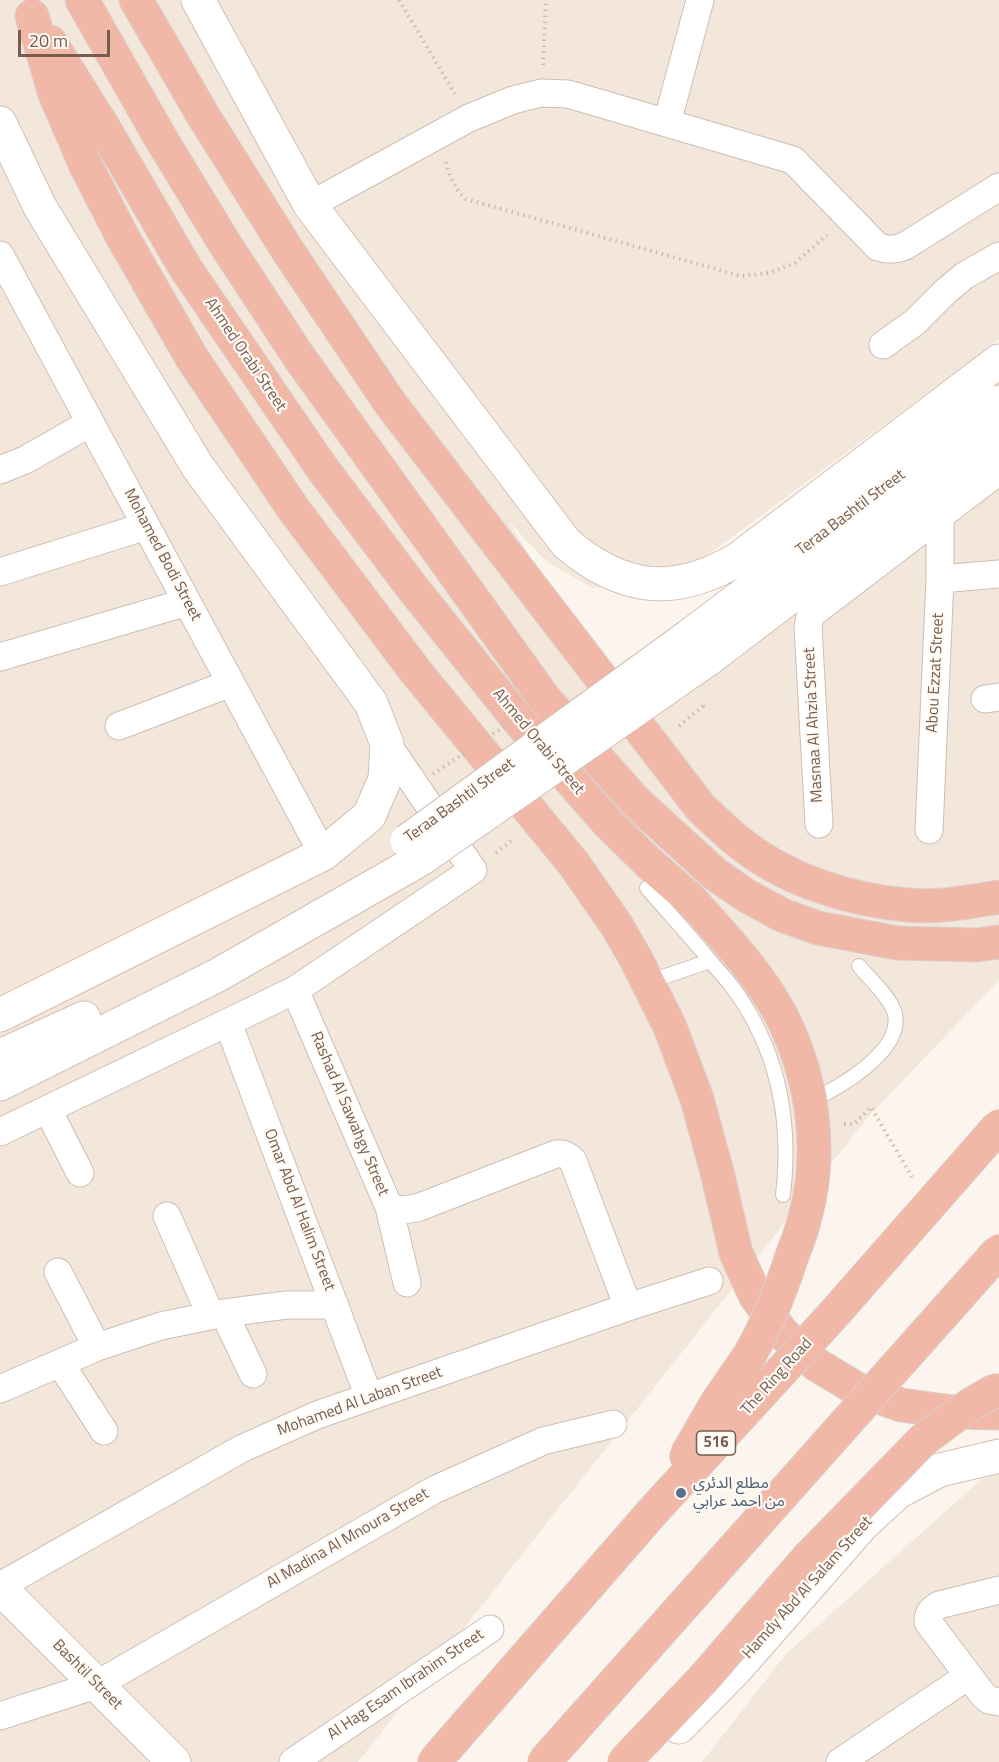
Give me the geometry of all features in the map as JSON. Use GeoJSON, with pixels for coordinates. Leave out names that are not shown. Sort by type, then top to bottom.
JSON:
{"type":"FeatureCollection","features":[{"type":"Feature","properties":{"kind":"highway","name":"Ahmed Orabi Street"},"geometry":{"type":"LineString","coordinates":[[82,0],[225,244],[299,357],[544,698],[635,801],[715,874],[747,896],[782,915],[818,928],[897,943],[976,945],[999,942]]}},
{"type":"Feature","properties":{"kind":"highway"},"geometry":{"type":"LineString","coordinates":[[136,0],[258,204],[390,403],[701,808],[746,847],[775,866],[818,886],[863,899],[910,906],[957,904],[999,897]]}},
{"type":"Feature","properties":{"kind":"highway","name":"Ahmed Orabi Street"},"geometry":{"type":"LineString","coordinates":[[28,8],[80,88],[186,269],[322,468],[390,559],[520,722],[593,806],[649,863],[691,900],[729,942],[764,987],[784,1021],[800,1058],[810,1097],[814,1136],[813,1176],[806,1216],[782,1288],[749,1355],[717,1403],[655,1509]]}},
{"type":"Feature","properties":{"kind":"highway"},"geometry":{"type":"LineString","coordinates":[[28,8],[55,94],[86,166],[122,237],[192,358],[292,507],[409,663],[574,864],[617,926],[670,1027],[698,1099],[736,1253],[755,1295],[782,1333],[817,1365],[857,1389],[901,1405],[953,1412],[998,1398]]}},
{"type":"Feature","properties":{"kind":"highway","name":"The Ring Road"},"geometry":{"type":"LineString","coordinates":[[434,1762],[655,1509],[826,1323],[999,1126]]}},
{"type":"Feature","properties":{"kind":"highway"},"geometry":{"type":"LineString","coordinates":[[544,1762],[999,1251]]}},
{"type":"Feature","properties":{"kind":"highway"},"geometry":{"type":"LineString","coordinates":[[624,1762],[704,1678],[807,1559],[922,1440],[970,1405],[998,1398]]}},
{"type":"Feature","properties":{"kind":"street"},"geometry":{"type":"LineString","coordinates":[[198,0],[310,205],[566,543],[583,558],[602,570],[645,583],[669,584],[694,580],[717,572],[738,559],[999,361]]}},
{"type":"Feature","properties":{"kind":"street"},"geometry":{"type":"LineString","coordinates":[[667,123],[700,0]]}},
{"type":"Feature","properties":{"kind":"street"},"geometry":{"type":"LineString","coordinates":[[310,205],[469,118],[513,100],[541,93],[568,94],[793,160],[878,247],[887,249],[905,246],[999,187]]}},
{"type":"Feature","properties":{"kind":"street"},"geometry":{"type":"LineString","coordinates":[[0,123],[40,207],[198,467],[371,703],[387,744],[473,870],[296,990],[0,1132]]}},
{"type":"Feature","properties":{"kind":"street","name":"Mohamed Bodi Street"},"geometry":{"type":"LineString","coordinates":[[0,255],[323,854]]}},
{"type":"Feature","properties":{"kind":"street"},"geometry":{"type":"LineString","coordinates":[[883,345],[915,322],[964,276],[999,256]]}},
{"type":"Feature","properties":{"kind":"street","name":"Teraa Bashtil Street"},"geometry":{"type":"LineString","coordinates":[[698,648],[999,402]]}},
{"type":"Feature","properties":{"kind":"street"},"geometry":{"type":"LineString","coordinates":[[0,470],[25,460],[90,423]]}},
{"type":"Feature","properties":{"kind":"street","name":"Teraa Bashtil Street"},"geometry":{"type":"LineString","coordinates":[[0,1084],[216,976],[414,850],[999,438]]}},
{"type":"Feature","properties":{"kind":"street"},"geometry":{"type":"LineString","coordinates":[[940,516],[999,471]]}},
{"type":"Feature","properties":{"kind":"street","name":"Abou Ezzat Street"},"geometry":{"type":"LineString","coordinates":[[929,830],[940,579],[940,516]]}},
{"type":"Feature","properties":{"kind":"street","name":"Masnaa Al Ahzia Street"},"geometry":{"type":"LineString","coordinates":[[819,824],[808,627],[810,617],[940,516]]}},
{"type":"Feature","properties":{"kind":"street"},"geometry":{"type":"LineString","coordinates":[[0,572],[146,526]]}},
{"type":"Feature","properties":{"kind":"street"},"geometry":{"type":"LineString","coordinates":[[940,579],[999,574]]}},
{"type":"Feature","properties":{"kind":"street"},"geometry":{"type":"LineString","coordinates":[[0,657],[187,602]]}},
{"type":"Feature","properties":{"kind":"street"},"geometry":{"type":"LineString","coordinates":[[119,726],[231,684]]}},
{"type":"Feature","properties":{"kind":"street"},"geometry":{"type":"LineString","coordinates":[[0,1015],[323,854],[369,816],[385,779],[387,744]]}},
{"type":"Feature","properties":{"kind":"street","name":"Teraa Bashtil Street"},"geometry":{"type":"LineString","coordinates":[[0,1056],[113,1005],[414,850]]}},
{"type":"Feature","properties":{"kind":"street","name":"Rashad Al Sawahgy Street"},"geometry":{"type":"LineString","coordinates":[[296,990],[389,1207],[402,1210],[417,1208],[562,1153],[573,1161],[627,1306]]}},
{"type":"Feature","properties":{"kind":"street","name":"Omar Abd Al Halim Street"},"geometry":{"type":"LineString","coordinates":[[228,1023],[369,1397]]}},
{"type":"Feature","properties":{"kind":"street"},"geometry":{"type":"LineString","coordinates":[[48,1110],[80,1173]]}},
{"type":"Feature","properties":{"kind":"street"},"geometry":{"type":"LineString","coordinates":[[389,1207],[407,1283]]}},
{"type":"Feature","properties":{"kind":"street"},"geometry":{"type":"LineString","coordinates":[[166,1216],[217,1314],[254,1374]]}},
{"type":"Feature","properties":{"kind":"street"},"geometry":{"type":"LineString","coordinates":[[58,1272],[97,1347]]}},
{"type":"Feature","properties":{"kind":"street","name":"Mohamed Al Laban Street"},"geometry":{"type":"LineString","coordinates":[[2,1591],[241,1449],[317,1415],[627,1306],[709,1281]]}},
{"type":"Feature","properties":{"kind":"street"},"geometry":{"type":"LineString","coordinates":[[2,1382],[161,1326],[217,1314],[287,1305],[335,1305]]}},
{"type":"Feature","properties":{"kind":"street"},"geometry":{"type":"LineString","coordinates":[[60,1363],[104,1431]]}},
{"type":"Feature","properties":{"kind":"street","name":"Al Madina Al Mnoura Street"},"geometry":{"type":"LineString","coordinates":[[0,1716],[96,1685],[434,1490],[543,1441],[613,1424]]}},
{"type":"Feature","properties":{"kind":"street","name":"Hamdy Abd Al Salam Street"},"geometry":{"type":"LineString","coordinates":[[644,1762],[737,1668],[863,1524],[898,1491],[940,1470],[999,1456]]}},
{"type":"Feature","properties":{"kind":"street"},"geometry":{"type":"LineString","coordinates":[[999,1590],[939,1605],[928,1615],[928,1622],[932,1629],[968,1676],[989,1700],[999,1702]]}},
{"type":"Feature","properties":{"kind":"street","name":"Bashtil Street"},"geometry":{"type":"LineString","coordinates":[[2,1591],[174,1762]]}},
{"type":"Feature","properties":{"kind":"street","name":"Al Hag Esam Ibrahim Street"},"geometry":{"type":"LineString","coordinates":[[292,1762],[490,1629]]}},
{"type":"Feature","properties":{"kind":"street"},"geometry":{"type":"LineString","coordinates":[[840,1762],[968,1676]]}},
{"type":"Feature","properties":{"kind":"lane"},"geometry":{"type":"LineString","coordinates":[[647,888],[730,984],[762,1036],[781,1093],[784,1111],[787,1147],[783,1195]]}},
{"type":"Feature","properties":{"kind":"lane"},"geometry":{"type":"LineString","coordinates":[[648,982],[710,961]]}},
{"type":"Feature","properties":{"kind":"lane"},"geometry":{"type":"LineString","coordinates":[[784,1111],[834,1090],[889,1044],[893,1035],[895,1015],[892,1006],[858,966]]}},
{"type":"Feature","properties":{"kind":"path"},"geometry":{"type":"LineString","coordinates":[[399,0],[469,118]]}},
{"type":"Feature","properties":{"kind":"path"},"geometry":{"type":"LineString","coordinates":[[541,93],[546,0]]}},
{"type":"Feature","properties":{"kind":"path"},"geometry":{"type":"LineString","coordinates":[[438,135],[450,179],[456,190],[466,199],[741,276],[769,273],[795,263],[850,216]]}},
{"type":"Feature","properties":{"kind":"path"},"geometry":{"type":"LineString","coordinates":[[473,870],[539,821]]}},
{"type":"Feature","properties":{"kind":"path"},"geometry":{"type":"LineString","coordinates":[[871,1107],[897,1151]]}},
{"type":"Feature","properties":{"kind":"shaded area"},"geometry":{"type":"Polygon","coordinates":[[[0,0],[999,0],[999,340],[674,580],[593,588],[547,562],[509,522],[623,711],[999,441],[999,980],[868,1117],[358,1762],[0,1762],[0,0]]]}},
{"type":"Feature","properties":{"kind":"shaded area"},"geometry":{"type":"Polygon","coordinates":[[[999,1474],[999,1762],[702,1762],[786,1654],[983,1478],[999,1474]]]}},
{"type":"Feature","properties":{"kind":"place","name":"مطلع الدئري من احمد عرابي"},"geometry":{"type":"Point","coordinates":[681,1493]}}]}
